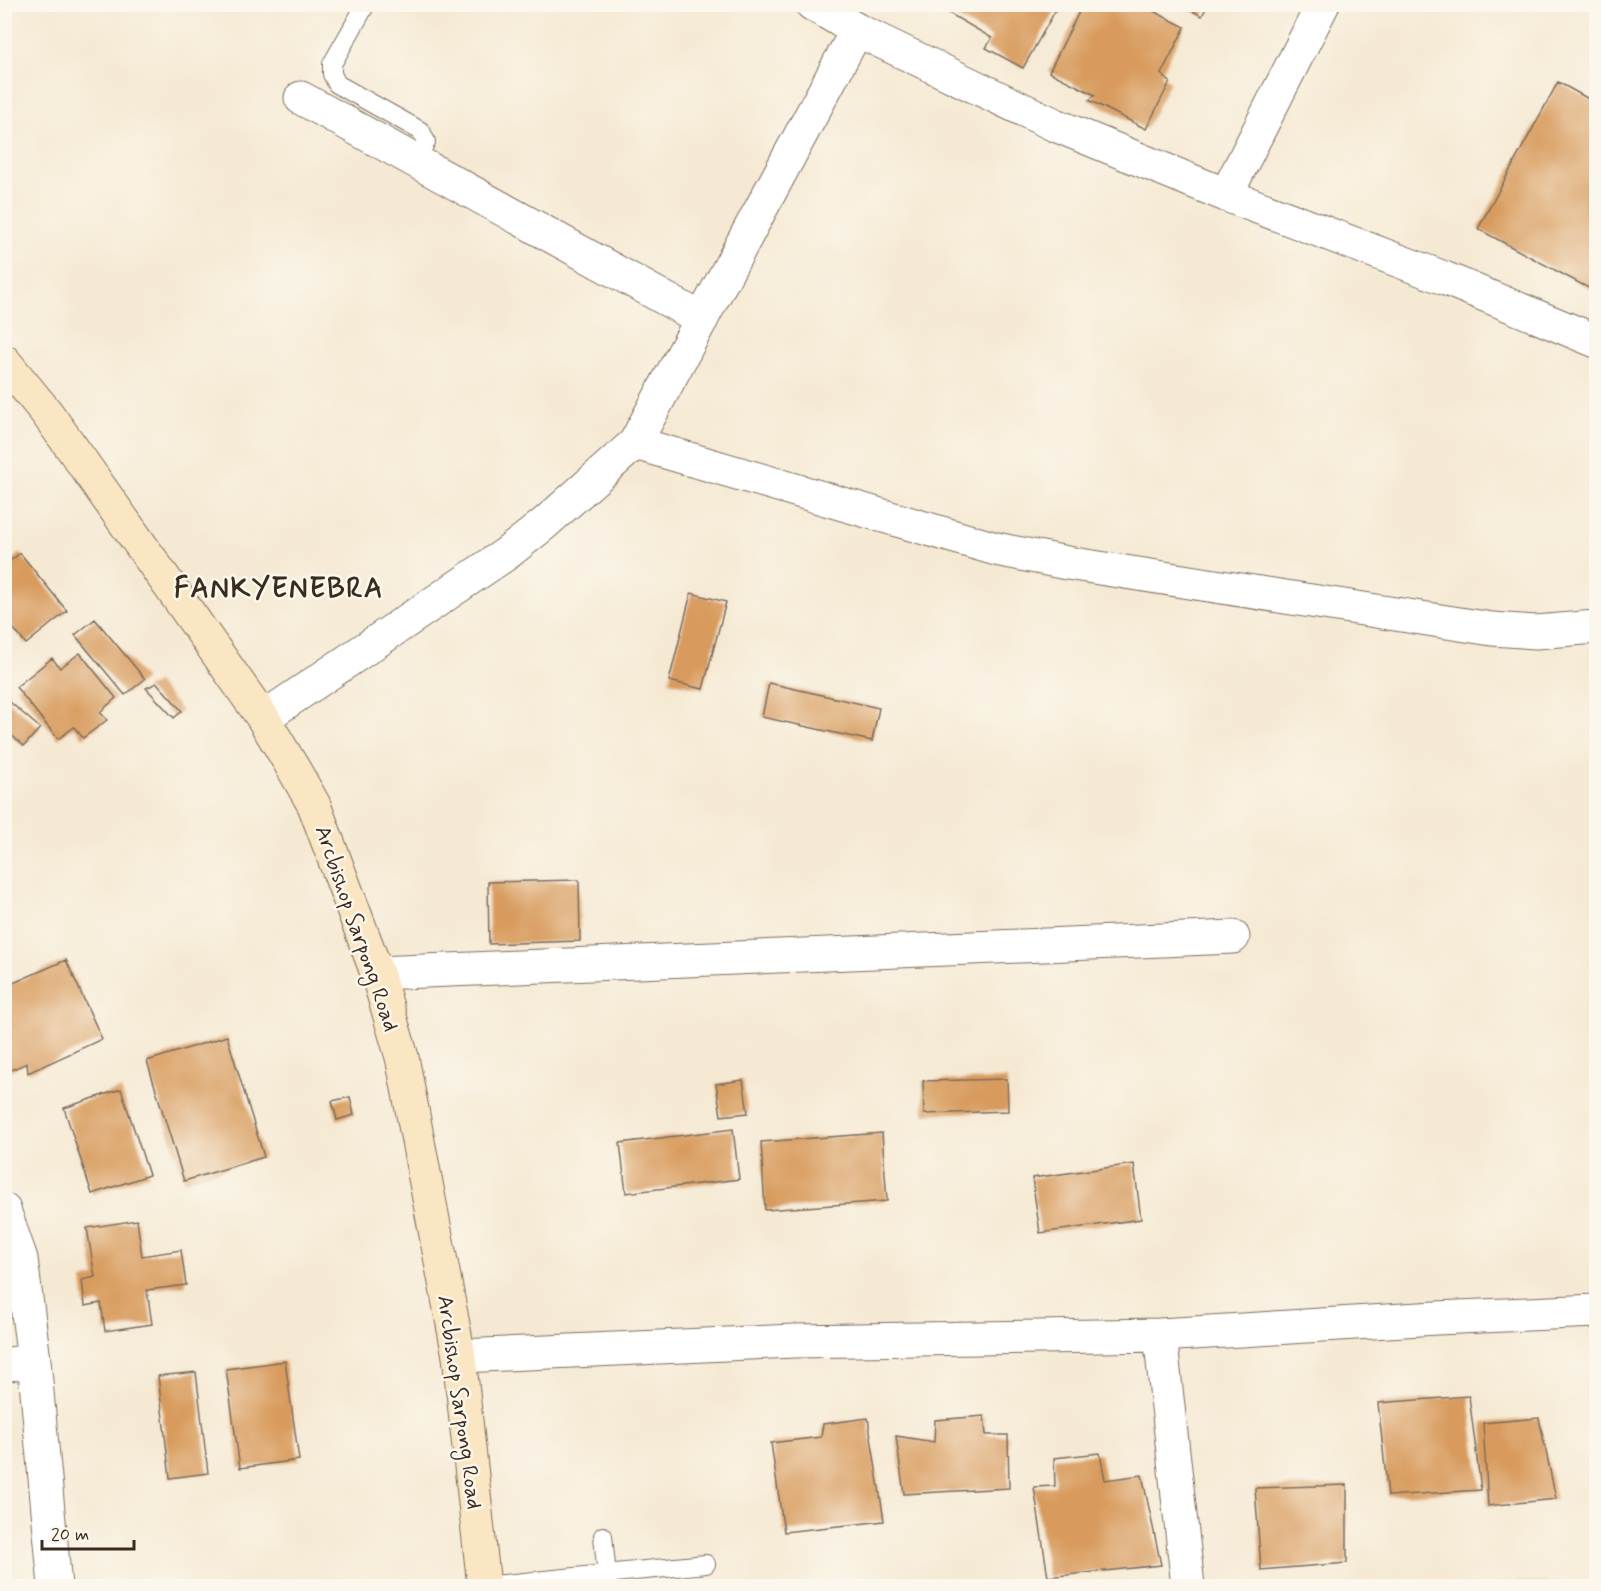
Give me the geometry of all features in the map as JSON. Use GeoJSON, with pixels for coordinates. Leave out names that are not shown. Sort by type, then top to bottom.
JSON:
{"type":"FeatureCollection","features":[{"type":"Feature","properties":{"kind":"street"},"geometry":{"type":"LineString","coordinates":[[1226,195],[1323,4]]}},
{"type":"Feature","properties":{"kind":"street"},"geometry":{"type":"LineString","coordinates":[[818,6],[857,30],[1053,123],[1226,195],[1444,278],[1596,341]]}},
{"type":"Feature","properties":{"kind":"street"},"geometry":{"type":"LineString","coordinates":[[262,718],[506,554],[635,443],[857,30]]}},
{"type":"Feature","properties":{"kind":"street"},"geometry":{"type":"LineString","coordinates":[[301,98],[702,319]]}},
{"type":"Feature","properties":{"kind":"street","name":"Arcbishop Sarpong Road"},"geometry":{"type":"LineString","coordinates":[[4,361],[71,446],[262,718],[314,805],[378,973],[402,1057],[459,1356],[484,1586]]}},
{"type":"Feature","properties":{"kind":"street"},"geometry":{"type":"LineString","coordinates":[[635,443],[996,549],[1067,563],[1492,629],[1536,632],[1596,627]]}},
{"type":"Feature","properties":{"kind":"street"},"geometry":{"type":"LineString","coordinates":[[378,973],[1233,937]]}},
{"type":"Feature","properties":{"kind":"street"},"geometry":{"type":"LineString","coordinates":[[4,1210],[21,1259],[19,1362],[55,1587]]}},
{"type":"Feature","properties":{"kind":"street"},"geometry":{"type":"LineString","coordinates":[[459,1356],[794,1341],[1160,1335],[1436,1318],[1596,1311]]}},
{"type":"Feature","properties":{"kind":"street"},"geometry":{"type":"LineString","coordinates":[[1160,1335],[1188,1587]]}},
{"type":"Feature","properties":{"kind":"lane"},"geometry":{"type":"LineString","coordinates":[[366,4],[332,64],[332,74],[337,84],[422,131],[426,142],[415,161]]}},
{"type":"Feature","properties":{"kind":"lane"},"geometry":{"type":"LineString","coordinates":[[603,1536],[607,1580]]}},
{"type":"Feature","properties":{"kind":"lane"},"geometry":{"type":"LineString","coordinates":[[484,1586],[607,1580],[706,1564]]}},
{"type":"Feature","properties":{"kind":"building"},"geometry":{"type":"Polygon","coordinates":[[[949,4],[1059,4],[1023,68],[986,48],[992,38],[945,11],[949,4]]]}},
{"type":"Feature","properties":{"kind":"building"},"geometry":{"type":"Polygon","coordinates":[[[1083,4],[1139,4],[1185,27],[1161,74],[1170,82],[1146,129],[1089,100],[1095,95],[1049,72],[1083,4]]]}},
{"type":"Feature","properties":{"kind":"building"},"geometry":{"type":"Polygon","coordinates":[[[1179,4],[1208,4],[1202,16],[1179,4]]]}},
{"type":"Feature","properties":{"kind":"building"},"geometry":{"type":"Polygon","coordinates":[[[1558,82],[1596,103],[1596,292],[1478,229],[1558,82]]]}},
{"type":"Feature","properties":{"kind":"building"},"geometry":{"type":"Polygon","coordinates":[[[20,553],[67,611],[26,644],[4,617],[4,554],[10,561],[20,553]]]}},
{"type":"Feature","properties":{"kind":"building"},"geometry":{"type":"Polygon","coordinates":[[[691,593],[726,602],[703,689],[669,681],[691,593]]]}},
{"type":"Feature","properties":{"kind":"building"},"geometry":{"type":"Polygon","coordinates":[[[95,619],[145,679],[125,695],[75,635],[95,619]]]}},
{"type":"Feature","properties":{"kind":"building"},"geometry":{"type":"Polygon","coordinates":[[[80,653],[116,698],[100,712],[107,720],[83,738],[74,727],[58,739],[16,687],[52,658],[60,668],[80,653]]]}},
{"type":"Feature","properties":{"kind":"building"},"geometry":{"type":"Polygon","coordinates":[[[157,683],[182,711],[174,718],[146,688],[157,683]]]}},
{"type":"Feature","properties":{"kind":"building"},"geometry":{"type":"Polygon","coordinates":[[[769,683],[879,708],[872,741],[762,717],[769,683]]]}},
{"type":"Feature","properties":{"kind":"building"},"geometry":{"type":"Polygon","coordinates":[[[4,697],[40,728],[24,746],[4,729],[4,697]]]}},
{"type":"Feature","properties":{"kind":"building"},"geometry":{"type":"Polygon","coordinates":[[[579,880],[580,941],[489,944],[488,882],[579,880]]]}},
{"type":"Feature","properties":{"kind":"building"},"geometry":{"type":"Polygon","coordinates":[[[66,960],[102,1039],[28,1073],[27,1063],[4,1073],[4,987],[66,960]]]}},
{"type":"Feature","properties":{"kind":"building"},"geometry":{"type":"Polygon","coordinates":[[[227,1036],[264,1157],[184,1181],[147,1061],[227,1036]]]}},
{"type":"Feature","properties":{"kind":"building"},"geometry":{"type":"Polygon","coordinates":[[[1007,1079],[1008,1111],[924,1114],[923,1081],[1007,1079]]]}},
{"type":"Feature","properties":{"kind":"building"},"geometry":{"type":"Polygon","coordinates":[[[743,1080],[748,1113],[721,1116],[716,1084],[743,1080]]]}},
{"type":"Feature","properties":{"kind":"building"},"geometry":{"type":"Polygon","coordinates":[[[121,1089],[149,1175],[92,1194],[64,1108],[121,1089]]]}},
{"type":"Feature","properties":{"kind":"building"},"geometry":{"type":"Polygon","coordinates":[[[350,1097],[354,1115],[337,1120],[332,1101],[350,1097]]]}},
{"type":"Feature","properties":{"kind":"building"},"geometry":{"type":"Polygon","coordinates":[[[733,1129],[739,1179],[626,1193],[620,1143],[733,1129]]]}},
{"type":"Feature","properties":{"kind":"building"},"geometry":{"type":"Polygon","coordinates":[[[882,1133],[887,1201],[765,1210],[761,1142],[882,1133]]]}},
{"type":"Feature","properties":{"kind":"building"},"geometry":{"type":"Polygon","coordinates":[[[1134,1164],[1141,1219],[1040,1233],[1032,1178],[1134,1164]]]}},
{"type":"Feature","properties":{"kind":"building"},"geometry":{"type":"Polygon","coordinates":[[[137,1220],[142,1256],[181,1250],[186,1285],[147,1290],[152,1324],[105,1331],[101,1303],[85,1306],[82,1280],[95,1277],[87,1228],[137,1220]]]}},
{"type":"Feature","properties":{"kind":"building"},"geometry":{"type":"Polygon","coordinates":[[[285,1361],[299,1460],[240,1468],[226,1369],[285,1361]]]}},
{"type":"Feature","properties":{"kind":"building"},"geometry":{"type":"Polygon","coordinates":[[[196,1372],[208,1473],[170,1478],[158,1376],[196,1372]]]}},
{"type":"Feature","properties":{"kind":"building"},"geometry":{"type":"Polygon","coordinates":[[[1469,1396],[1481,1490],[1388,1496],[1378,1403],[1469,1396]]]}},
{"type":"Feature","properties":{"kind":"building"},"geometry":{"type":"Polygon","coordinates":[[[984,1416],[986,1435],[1008,1435],[1009,1488],[904,1494],[896,1436],[934,1442],[935,1420],[984,1416]]]}},
{"type":"Feature","properties":{"kind":"building"},"geometry":{"type":"Polygon","coordinates":[[[868,1418],[884,1521],[784,1532],[771,1443],[821,1437],[823,1424],[868,1418]]]}},
{"type":"Feature","properties":{"kind":"building"},"geometry":{"type":"Polygon","coordinates":[[[1539,1418],[1556,1499],[1488,1506],[1483,1423],[1539,1418]]]}},
{"type":"Feature","properties":{"kind":"building"},"geometry":{"type":"Polygon","coordinates":[[[1100,1453],[1105,1480],[1142,1475],[1161,1565],[1048,1577],[1034,1487],[1055,1486],[1054,1458],[1100,1453]]]}},
{"type":"Feature","properties":{"kind":"building"},"geometry":{"type":"Polygon","coordinates":[[[1347,1485],[1347,1563],[1261,1570],[1255,1488],[1347,1485]]]}},
{"type":"Feature","properties":{"kind":"building"},"geometry":{"type":"Polygon","coordinates":[[[1501,1582],[1563,1584],[1562,1586],[1501,1586],[1501,1582]]]}},
{"type":"Feature","properties":{"kind":"district","name":"FANKYENEBRA"},"geometry":{"type":"Point","coordinates":[279,587]}}]}
